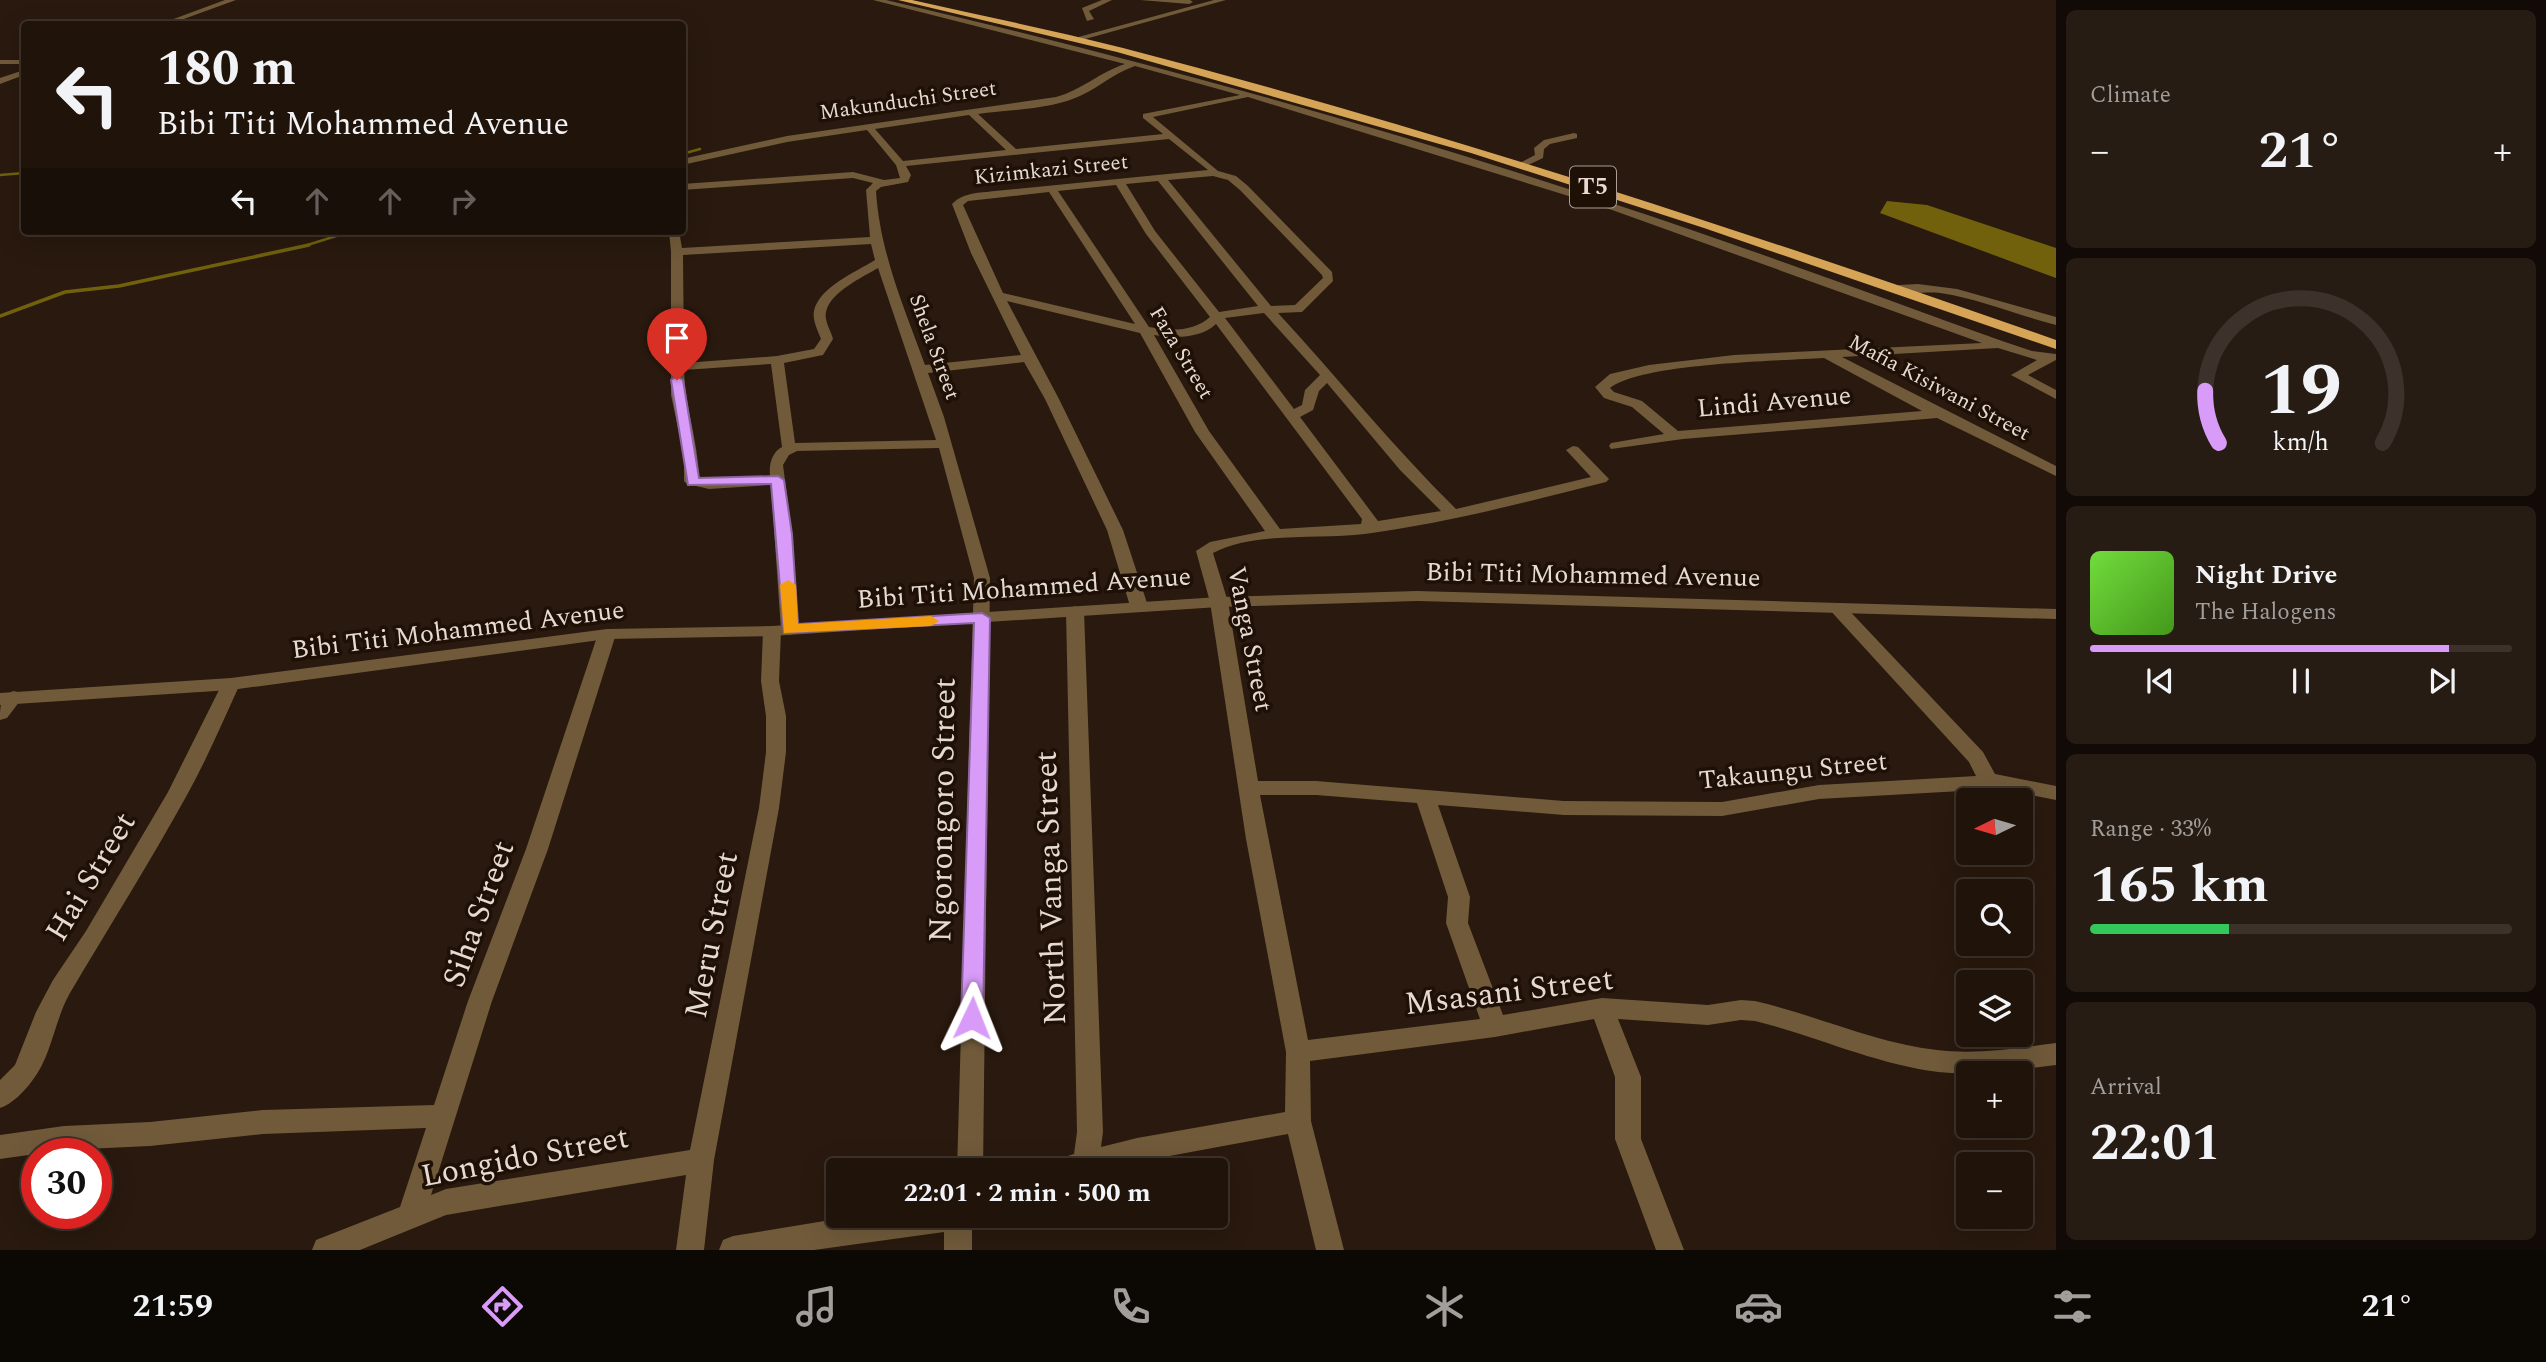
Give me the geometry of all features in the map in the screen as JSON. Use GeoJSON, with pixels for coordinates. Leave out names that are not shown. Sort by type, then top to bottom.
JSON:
{"type":"FeatureCollection","features":[{"type":"Feature","properties":{"kind":"highway","name":"T5"},"geometry":{"type":"LineString","coordinates":[[902,0],[1124,51],[1521,165],[1660,208],[1899,289],[2054,351]]}},
{"type":"Feature","properties":{"kind":"street"},"geometry":{"type":"LineString","coordinates":[[172,21],[232,0]]}},
{"type":"Feature","properties":{"kind":"street"},"geometry":{"type":"LineString","coordinates":[[877,0],[1024,33],[1250,96],[1608,205],[2030,355],[2054,351]]}},
{"type":"Feature","properties":{"kind":"street"},"geometry":{"type":"LineString","coordinates":[[1090,19],[1085,10],[1108,0]]}},
{"type":"Feature","properties":{"kind":"street"},"geometry":{"type":"LineString","coordinates":[[1144,0],[1203,5]]}},
{"type":"Feature","properties":{"kind":"street"},"geometry":{"type":"LineString","coordinates":[[1075,39],[1222,0]]}},
{"type":"Feature","properties":{"kind":"street","name":"Makunduchi Street"},"geometry":{"type":"LineString","coordinates":[[686,161],[787,139],[972,113],[1078,94],[1114,70],[1152,59]]}},
{"type":"Feature","properties":{"kind":"street"},"geometry":{"type":"LineString","coordinates":[[0,62],[21,62]]}},
{"type":"Feature","properties":{"kind":"street"},"geometry":{"type":"LineString","coordinates":[[0,81],[21,73]]}},
{"type":"Feature","properties":{"kind":"street","name":"Kizimkazi Street"},"geometry":{"type":"LineString","coordinates":[[1139,606],[1115,530],[977,253],[957,204],[965,198],[1214,173],[1214,170],[1173,136],[1149,122],[1146,116],[1250,96],[1264,90]]}},
{"type":"Feature","properties":{"kind":"street"},"geometry":{"type":"LineString","coordinates":[[972,113],[1015,153]]}},
{"type":"Feature","properties":{"kind":"street"},"geometry":{"type":"LineString","coordinates":[[869,126],[901,164],[1173,136]]}},
{"type":"Feature","properties":{"kind":"street"},"geometry":{"type":"LineString","coordinates":[[1521,165],[1540,156],[1539,148],[1543,144],[1574,135]]}},
{"type":"Feature","properties":{"kind":"street","name":"Shela Street"},"geometry":{"type":"LineString","coordinates":[[901,164],[906,175],[904,180],[874,186],[870,198],[876,240],[944,444],[979,562],[982,618]]}},
{"type":"Feature","properties":{"kind":"street"},"geometry":{"type":"LineString","coordinates":[[1000,296],[1049,310],[1145,330],[1190,332],[1209,326],[1217,317],[1267,309],[1298,309],[1329,279],[1328,274],[1244,188],[1232,178],[1214,173]]}},
{"type":"Feature","properties":{"kind":"street"},"geometry":{"type":"LineString","coordinates":[[686,187],[848,175],[863,176],[883,183]]}},
{"type":"Feature","properties":{"kind":"street"},"geometry":{"type":"LineString","coordinates":[[1161,178],[1267,309],[1405,467],[1453,514]]}},
{"type":"Feature","properties":{"kind":"street"},"geometry":{"type":"LineString","coordinates":[[1120,183],[1150,232],[1370,519],[1369,527]]}},
{"type":"Feature","properties":{"kind":"street","name":"Faza Street"},"geometry":{"type":"LineString","coordinates":[[1052,188],[1059,203],[1091,246],[1145,330],[1202,432],[1277,536]]}},
{"type":"Feature","properties":{"kind":"street"},"geometry":{"type":"LineString","coordinates":[[675,235],[679,404],[691,456],[693,482],[778,480],[777,460],[789,448],[813,445],[944,444]]}},
{"type":"Feature","properties":{"kind":"street"},"geometry":{"type":"LineString","coordinates":[[677,252],[876,240]]}},
{"type":"Feature","properties":{"kind":"street"},"geometry":{"type":"LineString","coordinates":[[677,367],[806,356],[825,345],[827,338],[820,318],[821,307],[841,287],[881,261]]}},
{"type":"Feature","properties":{"kind":"street"},"geometry":{"type":"LineString","coordinates":[[1899,289],[1931,286],[2056,324]]}},
{"type":"Feature","properties":{"kind":"street"},"geometry":{"type":"LineString","coordinates":[[1826,354],[2000,345]]}},
{"type":"Feature","properties":{"kind":"street"},"geometry":{"type":"LineString","coordinates":[[2054,351],[2018,375],[2056,395]]}},
{"type":"Feature","properties":{"kind":"street","name":"Mafia Kisiwani Street"},"geometry":{"type":"LineString","coordinates":[[1675,436],[1637,404],[1609,395],[1602,387],[1615,377],[1649,369],[1734,359],[1826,354],[1938,414],[2056,472]]}},
{"type":"Feature","properties":{"kind":"street"},"geometry":{"type":"LineString","coordinates":[[918,370],[1029,358]]}},
{"type":"Feature","properties":{"kind":"street"},"geometry":{"type":"LineString","coordinates":[[777,360],[789,448]]}},
{"type":"Feature","properties":{"kind":"street"},"geometry":{"type":"LineString","coordinates":[[1291,416],[1308,407],[1312,390],[1329,377]]}},
{"type":"Feature","properties":{"kind":"street","name":"Lindi Avenue"},"geometry":{"type":"LineString","coordinates":[[1616,446],[1675,436],[1938,414]]}},
{"type":"Feature","properties":{"kind":"street","name":"Vanga Street"},"geometry":{"type":"LineString","coordinates":[[1330,1250],[1298,1121],[1298,1052],[1268,899],[1219,602],[1204,551],[1217,544],[1369,527],[1453,514],[1601,479],[1573,450]]}},
{"type":"Feature","properties":{"kind":"street","name":"Meru Street"},"geometry":{"type":"LineString","coordinates":[[690,1250],[701,1160],[769,808],[776,752],[776,716],[770,681],[781,630],[784,534],[778,480]]}},
{"type":"Feature","properties":{"kind":"street","name":"Bibi Titi Mohammed Avenue"},"geometry":{"type":"LineString","coordinates":[[7,698],[231,684],[607,634],[781,630],[1219,602],[1417,596],[2056,614]]}},
{"type":"Feature","properties":{"kind":"street"},"geometry":{"type":"LineString","coordinates":[[1837,608],[1976,757],[1986,779],[2056,793]]}},
{"type":"Feature","properties":{"kind":"street","name":"North Vanga Street"},"geometry":{"type":"LineString","coordinates":[[1075,611],[1090,1108],[1087,1158]]}},
{"type":"Feature","properties":{"kind":"street","name":"Ngorongoro Street"},"geometry":{"type":"LineString","coordinates":[[970,1158],[982,618]]}},
{"type":"Feature","properties":{"kind":"street","name":"Siha Street"},"geometry":{"type":"LineString","coordinates":[[411,1215],[480,1001],[537,849],[607,634]]}},
{"type":"Feature","properties":{"kind":"street","name":"Hai Street"},"geometry":{"type":"LineString","coordinates":[[0,1097],[24,1073],[33,1057],[48,1012],[61,987],[94,937],[183,784],[231,684]]}},
{"type":"Feature","properties":{"kind":"street"},"geometry":{"type":"LineString","coordinates":[[0,714],[7,698]]}},
{"type":"Feature","properties":{"kind":"street","name":"Takaungu Street"},"geometry":{"type":"LineString","coordinates":[[1250,788],[1316,788],[1564,808],[1722,809],[1819,792],[1979,783],[1986,779]]}},
{"type":"Feature","properties":{"kind":"street"},"geometry":{"type":"LineString","coordinates":[[1425,796],[1459,897],[1457,923],[1494,1027]]}},
{"type":"Feature","properties":{"kind":"street"},"geometry":{"type":"LineString","coordinates":[[1602,1008],[1628,1077],[1628,1139],[1670,1250]]}},
{"type":"Feature","properties":{"kind":"street","name":"Msasani Street"},"geometry":{"type":"LineString","coordinates":[[1298,1052],[1494,1027],[1602,1008],[1708,1015],[1741,1010],[1755,1011],[1902,1054],[1937,1061],[1987,1063],[2056,1054]]}},
{"type":"Feature","properties":{"kind":"street"},"geometry":{"type":"LineString","coordinates":[[0,1147],[64,1138],[150,1134],[263,1122],[443,1116]]}},
{"type":"Feature","properties":{"kind":"street"},"geometry":{"type":"LineString","coordinates":[[1106,1158],[1149,1147],[1298,1121]]}},
{"type":"Feature","properties":{"kind":"street","name":"Longido Street"},"geometry":{"type":"LineString","coordinates":[[326,1250],[446,1202],[701,1160]]}},
{"type":"Feature","properties":{"kind":"street"},"geometry":{"type":"LineString","coordinates":[[733,1250],[858,1228]]}},
{"type":"Feature","properties":{"kind":"street"},"geometry":{"type":"LineString","coordinates":[[957,1228],[958,1250]]}},
{"type":"Feature","properties":{"kind":"shaded area"},"geometry":{"type":"Polygon","coordinates":[[[1887,201],[1927,205],[2056,248],[2056,278],[1880,213],[1887,201]]]}},
{"type":"Feature","properties":{"kind":"waterway"},"geometry":{"type":"LineString","coordinates":[[686,153],[700,149]]}},
{"type":"Feature","properties":{"kind":"waterway"},"geometry":{"type":"LineString","coordinates":[[0,175],[21,173]]}},
{"type":"Feature","properties":{"kind":"waterway"},"geometry":{"type":"LineString","coordinates":[[304,246],[339,235]]}},
{"type":"Feature","properties":{"kind":"waterway"},"geometry":{"type":"LineString","coordinates":[[304,246],[309,245]]}},
{"type":"Feature","properties":{"kind":"waterway"},"geometry":{"type":"LineString","coordinates":[[0,316],[65,292],[119,286],[304,246]]}},
{"type":"Feature","properties":{"kind":"slow traffic"},"geometry":{"type":"LineString","coordinates":[[788,585],[790,630],[931,621]]}},
{"type":"Feature","properties":{"kind":"route"},"geometry":{"type":"LineString","coordinates":[[677,380],[693,482],[709,484],[778,480],[790,630],[982,618],[972,1018]]}}]}
